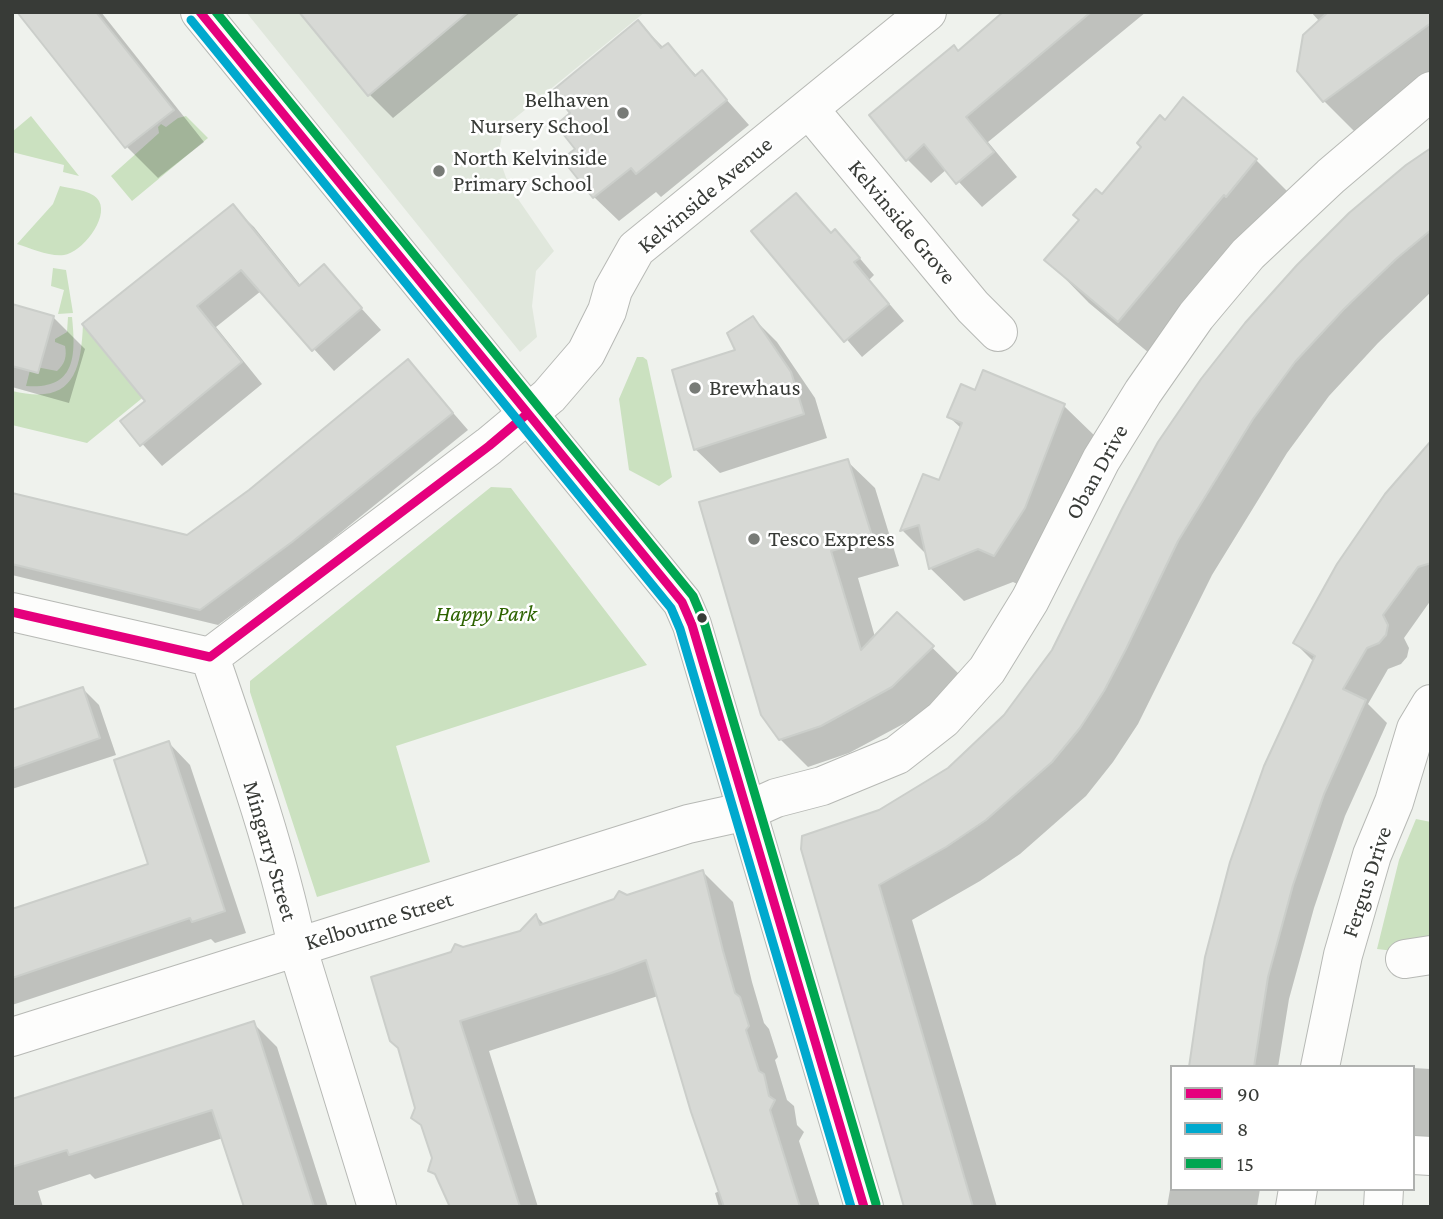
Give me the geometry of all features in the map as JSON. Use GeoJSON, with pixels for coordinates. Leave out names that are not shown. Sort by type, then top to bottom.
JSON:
{"type":"FeatureCollection","features":[{"type":"Feature","properties":{"kind":"street"},"geometry":{"type":"LineString","coordinates":[[200,12],[682,602],[692,625],[864,1207]]}},
{"type":"Feature","properties":{"kind":"street","name":"Kelvinside Avenue"},"geometry":{"type":"LineString","coordinates":[[209,657],[489,446],[549,396],[586,353],[607,311],[613,290],[636,249],[927,12]]}},
{"type":"Feature","properties":{"kind":"street","name":"Oban Drive"},"geometry":{"type":"LineString","coordinates":[[747,811],[776,798],[822,786],[897,755],[943,719],[987,670],[1030,600],[1101,460],[1195,316],[1248,254],[1331,176],[1431,91]]}},
{"type":"Feature","properties":{"kind":"street","name":"Kelvinside Grove"},"geometry":{"type":"LineString","coordinates":[[809,109],[973,307],[998,332]]}},
{"type":"Feature","properties":{"kind":"street"},"geometry":{"type":"LineString","coordinates":[[12,612],[209,657]]}},
{"type":"Feature","properties":{"kind":"street","name":"Mingarry Street"},"geometry":{"type":"LineString","coordinates":[[209,657],[267,835],[297,946],[377,1207]]}},
{"type":"Feature","properties":{"kind":"street","name":"Fergus Drive"},"geometry":{"type":"LineString","coordinates":[[1320,1065],[1347,943],[1372,855],[1426,721]]}},
{"type":"Feature","properties":{"kind":"street","name":"Kelbourne Street"},"geometry":{"type":"LineString","coordinates":[[12,1037],[688,824],[747,811]]}},
{"type":"Feature","properties":{"kind":"shaded area","name":"North Kelvinside Primary School"},"geometry":{"type":"Polygon","coordinates":[[[246,12],[645,12],[504,127],[498,155],[509,186],[554,251],[536,271],[532,306],[537,337],[520,352],[246,12]]]}},
{"type":"Feature","properties":{"kind":"green space"},"geometry":{"type":"Polygon","coordinates":[[[31,116],[79,176],[63,172],[64,165],[12,152],[12,132],[31,116]]]}},
{"type":"Feature","properties":{"kind":"green space"},"geometry":{"type":"Polygon","coordinates":[[[186,116],[208,138],[132,201],[111,176],[159,133],[158,127],[161,124],[166,127],[178,118],[186,116]]]}},
{"type":"Feature","properties":{"kind":"green space"},"geometry":{"type":"Polygon","coordinates":[[[60,186],[87,192],[99,201],[100,217],[92,234],[78,248],[64,255],[46,253],[17,244],[53,204],[60,186]]]}},
{"type":"Feature","properties":{"kind":"green space"},"geometry":{"type":"Polygon","coordinates":[[[53,268],[66,270],[73,313],[58,314],[64,290],[51,286],[53,268]]]}},
{"type":"Feature","properties":{"kind":"green space"},"geometry":{"type":"Polygon","coordinates":[[[68,317],[72,317],[74,345],[69,368],[64,376],[55,382],[42,386],[26,386],[31,366],[57,371],[62,366],[65,346],[55,342],[55,339],[67,332],[68,317]]]}},
{"type":"Feature","properties":{"kind":"green space"},"geometry":{"type":"Polygon","coordinates":[[[83,324],[118,369],[147,346],[178,369],[87,443],[12,425],[12,391],[48,394],[69,382],[79,358],[83,324]]]}},
{"type":"Feature","properties":{"kind":"green space"},"geometry":{"type":"Polygon","coordinates":[[[637,357],[647,360],[672,477],[659,486],[629,470],[619,399],[637,357]]]}},
{"type":"Feature","properties":{"kind":"green space","name":"Happy Park"},"geometry":{"type":"Polygon","coordinates":[[[491,487],[511,488],[647,665],[396,746],[430,862],[317,897],[250,692],[250,681],[491,487]]]}},
{"type":"Feature","properties":{"kind":"green space"},"geometry":{"type":"Polygon","coordinates":[[[1416,819],[1431,822],[1431,943],[1411,953],[1377,949],[1399,860],[1416,819]]]}},
{"type":"Feature","properties":{"kind":"building"},"geometry":{"type":"Polygon","coordinates":[[[17,12],[96,12],[174,110],[125,148],[17,12]]]}},
{"type":"Feature","properties":{"kind":"building"},"geometry":{"type":"Polygon","coordinates":[[[299,12],[468,12],[368,96],[299,12]]]}},
{"type":"Feature","properties":{"kind":"building"},"geometry":{"type":"Polygon","coordinates":[[[1003,12],[1091,12],[966,117],[994,152],[956,184],[924,144],[906,161],[869,115],[954,45],[958,51],[1003,12]]]}},
{"type":"Feature","properties":{"kind":"building"},"geometry":{"type":"Polygon","coordinates":[[[1328,12],[1431,12],[1431,23],[1323,102],[1297,71],[1303,35],[1328,12]]]}},
{"type":"Feature","properties":{"kind":"building"},"geometry":{"type":"Polygon","coordinates":[[[638,20],[661,48],[668,43],[695,76],[702,70],[727,100],[636,174],[631,168],[593,198],[562,159],[575,149],[556,125],[570,113],[552,91],[638,20]]]}},
{"type":"Feature","properties":{"kind":"building"},"geometry":{"type":"Polygon","coordinates":[[[1183,97],[1257,159],[1118,322],[1044,260],[1079,220],[1073,215],[1096,189],[1102,194],[1141,147],[1137,143],[1160,115],[1165,120],[1183,97]]]}},
{"type":"Feature","properties":{"kind":"building"},"geometry":{"type":"Polygon","coordinates":[[[1431,148],[1431,230],[1344,309],[1295,362],[1253,419],[1178,541],[1104,691],[1080,728],[1052,762],[986,820],[946,847],[879,885],[973,1207],[904,1207],[801,849],[802,836],[879,810],[948,768],[1004,715],[1052,650],[1158,442],[1201,379],[1245,323],[1297,265],[1349,213],[1406,165],[1431,148]]]}},
{"type":"Feature","properties":{"kind":"building"},"geometry":{"type":"Polygon","coordinates":[[[796,193],[831,233],[835,229],[860,258],[854,262],[889,304],[844,342],[751,231],[796,193]]]}},
{"type":"Feature","properties":{"kind":"building"},"geometry":{"type":"Polygon","coordinates":[[[233,204],[299,286],[324,264],[362,308],[312,351],[241,270],[197,306],[242,362],[140,446],[120,421],[145,401],[82,324],[233,204]]]}},
{"type":"Feature","properties":{"kind":"building"},"geometry":{"type":"Polygon","coordinates":[[[12,304],[54,316],[38,373],[12,366],[12,304]]]}},
{"type":"Feature","properties":{"kind":"building"},"geometry":{"type":"Polygon","coordinates":[[[753,316],[791,372],[804,414],[694,450],[672,370],[735,350],[727,333],[753,316]]]}},
{"type":"Feature","properties":{"kind":"building"},"geometry":{"type":"Polygon","coordinates":[[[408,359],[453,413],[292,542],[200,610],[12,564],[12,493],[187,535],[249,490],[408,359]]]}},
{"type":"Feature","properties":{"kind":"building"},"geometry":{"type":"Polygon","coordinates":[[[983,370],[1065,404],[1025,508],[994,556],[978,549],[929,569],[919,525],[900,531],[923,474],[939,480],[962,423],[947,417],[961,384],[975,390],[983,370]]]}},
{"type":"Feature","properties":{"kind":"building"},"geometry":{"type":"Polygon","coordinates":[[[1431,441],[1431,563],[1418,567],[1383,615],[1388,625],[1386,635],[1379,643],[1367,648],[1343,689],[1366,700],[1324,794],[1293,885],[1268,977],[1254,1065],[1189,1065],[1205,957],[1230,862],[1264,766],[1315,656],[1293,643],[1337,564],[1385,494],[1431,441]]]}},
{"type":"Feature","properties":{"kind":"building"},"geometry":{"type":"Polygon","coordinates":[[[848,459],[873,539],[831,551],[861,650],[897,612],[934,646],[892,687],[821,726],[779,740],[761,715],[699,502],[848,459]]]}},
{"type":"Feature","properties":{"kind":"building"},"geometry":{"type":"Polygon","coordinates":[[[83,687],[100,738],[12,769],[12,710],[83,687]]]}},
{"type":"Feature","properties":{"kind":"building"},"geometry":{"type":"Polygon","coordinates":[[[169,741],[225,911],[192,922],[190,918],[12,978],[12,909],[148,864],[114,760],[169,741]]]}},
{"type":"Feature","properties":{"kind":"building"},"geometry":{"type":"Polygon","coordinates":[[[703,870],[735,993],[740,997],[749,1026],[746,1030],[759,1071],[764,1074],[769,1096],[775,1100],[770,1110],[800,1207],[724,1207],[691,1112],[646,960],[460,1021],[520,1207],[450,1207],[435,1174],[428,1171],[432,1158],[421,1125],[411,1118],[415,1108],[398,1048],[390,1041],[371,977],[451,952],[455,944],[463,947],[520,931],[536,914],[540,925],[614,899],[619,891],[627,895],[703,870]]]}},
{"type":"Feature","properties":{"kind":"building"},"geometry":{"type":"Polygon","coordinates":[[[254,1021],[314,1207],[244,1207],[212,1110],[69,1155],[67,1150],[12,1167],[12,1099],[254,1021]]]}},
{"type":"Feature","properties":{"kind":"transit line","name":"90"},"geometry":{"type":"LineString","coordinates":[[200,12],[682,602],[692,625],[864,1207]]}},
{"type":"Feature","properties":{"kind":"transit line","name":"15"},"geometry":{"type":"LineString","coordinates":[[216,12],[693,596],[704,622],[876,1204]]}},
{"type":"Feature","properties":{"kind":"transit line","name":"8"},"geometry":{"type":"LineString","coordinates":[[191,20],[671,608],[680,629],[851,1207]]}},
{"type":"Feature","properties":{"kind":"transit line","name":"90"},"geometry":{"type":"LineString","coordinates":[[12,612],[210,657],[489,446],[527,414]]}},
{"type":"Feature","properties":{"kind":"place","name":"Belhaven Nursery School"},"geometry":{"type":"Point","coordinates":[623,113]}},
{"type":"Feature","properties":{"kind":"place","name":"North Kelvinside Primary School"},"geometry":{"type":"Point","coordinates":[439,171]}},
{"type":"Feature","properties":{"kind":"place","name":"Brewhaus"},"geometry":{"type":"Point","coordinates":[695,388]}},
{"type":"Feature","properties":{"kind":"place","name":"Tesco Express"},"geometry":{"type":"Point","coordinates":[754,539]}}]}
